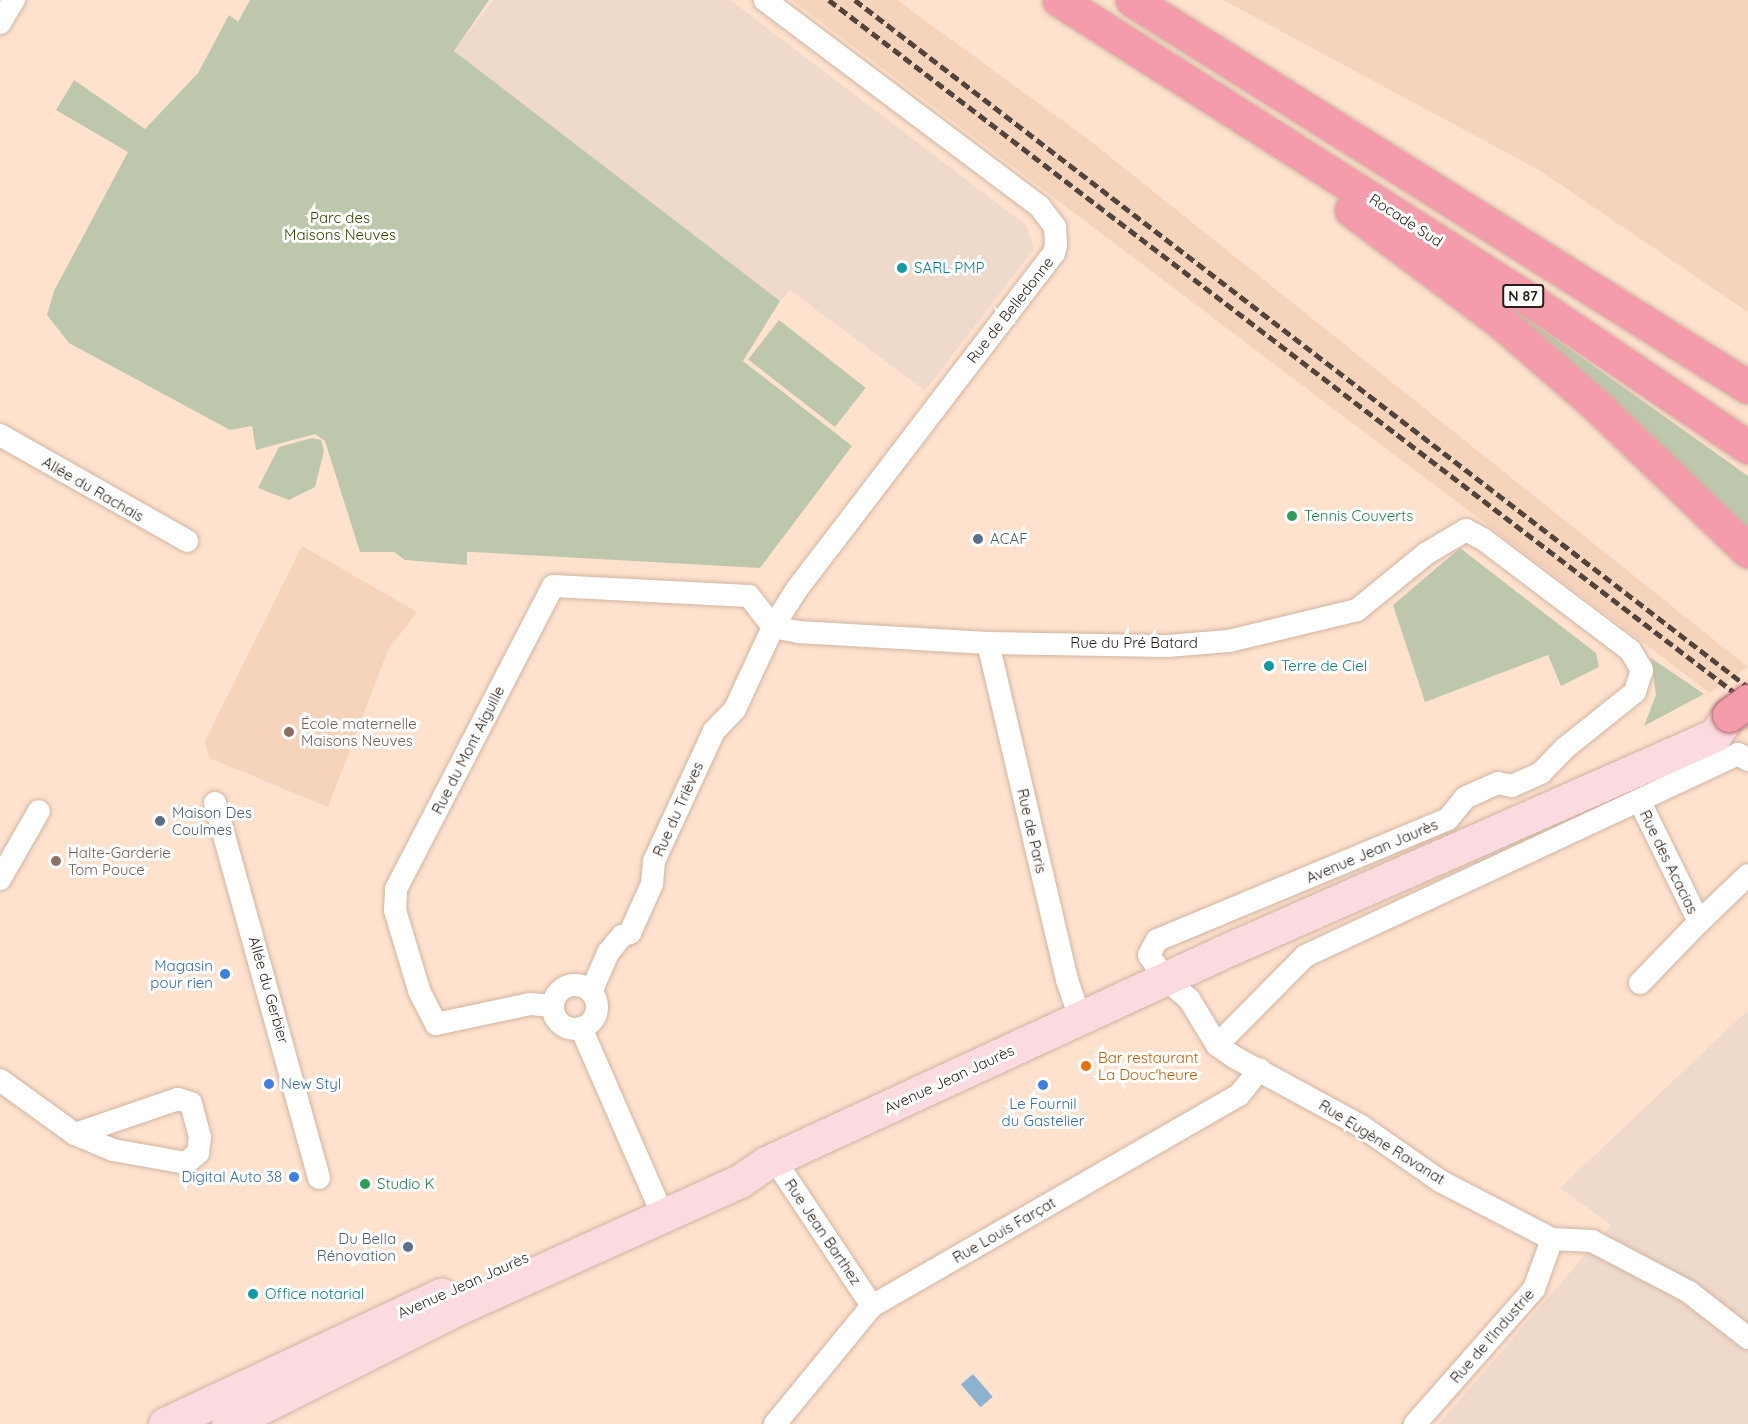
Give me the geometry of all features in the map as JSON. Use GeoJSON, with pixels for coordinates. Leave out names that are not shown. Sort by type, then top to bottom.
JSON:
{"type":"FeatureCollection","features":[{"type":"Feature","properties":{"kind":"highway","name":"Rocade Sud"},"geometry":{"type":"LineString","coordinates":[[1059,0],[1530,300],[1748,447]]}},
{"type":"Feature","properties":{"kind":"highway","name":"N 87"},"geometry":{"type":"LineString","coordinates":[[1132,0],[1748,387]]}},
{"type":"Feature","properties":{"kind":"highway"},"geometry":{"type":"LineString","coordinates":[[1294,150],[1340,202],[1502,323],[1595,404],[1748,551]]}},
{"type":"Feature","properties":{"kind":"highway"},"geometry":{"type":"LineString","coordinates":[[1504,234],[1748,363]]}},
{"type":"Feature","properties":{"kind":"main road","name":"Avenue Jean Jaurès"},"geometry":{"type":"LineString","coordinates":[[165,1424],[364,1329],[660,1209],[740,1182],[770,1161],[1738,718]]}},
{"type":"Feature","properties":{"kind":"main road","name":"Avenue Jean Jaurès"},"geometry":{"type":"LineString","coordinates":[[228,1424],[660,1209]]}},
{"type":"Feature","properties":{"kind":"street"},"geometry":{"type":"LineString","coordinates":[[0,23],[14,0]]}},
{"type":"Feature","properties":{"kind":"street","name":"Rue de Belledonne"},"geometry":{"type":"LineString","coordinates":[[765,0],[1039,206],[1051,217],[1056,236],[1054,252],[804,580],[773,627]]}},
{"type":"Feature","properties":{"kind":"street","name":"Allée du Rachais"},"geometry":{"type":"LineString","coordinates":[[0,435],[187,541]]}},
{"type":"Feature","properties":{"kind":"street","name":"Rue du Pré Batard"},"geometry":{"type":"LineString","coordinates":[[773,627],[798,632],[988,643],[1167,646],[1229,641],[1357,610],[1427,553],[1466,530]]}},
{"type":"Feature","properties":{"kind":"street","name":"Avenue Jean Jaurès"},"geometry":{"type":"LineString","coordinates":[[1165,979],[1149,955],[1157,940],[1448,819],[1465,798],[1498,783],[1512,786],[1541,773],[1565,748],[1635,692],[1642,670],[1630,650],[1466,530]]}},
{"type":"Feature","properties":{"kind":"street","name":"Rue du Mont Aiguille"},"geometry":{"type":"LineString","coordinates":[[553,1006],[530,1004],[436,1024],[418,990],[395,910],[396,889],[553,586],[749,596],[773,627]]}},
{"type":"Feature","properties":{"kind":"street","name":"Rue du Trièves"},"geometry":{"type":"LineString","coordinates":[[581,1028],[596,1012],[591,992],[608,953],[622,936],[630,933],[652,884],[654,861],[714,730],[735,709],[773,627]]}},
{"type":"Feature","properties":{"kind":"street","name":"Rue de Paris"},"geometry":{"type":"LineString","coordinates":[[988,643],[1067,980],[1080,1018]]}},
{"type":"Feature","properties":{"kind":"street"},"geometry":{"type":"LineString","coordinates":[[1217,1045],[1305,956],[1640,802],[1738,754],[1748,760]]}},
{"type":"Feature","properties":{"kind":"street","name":"Rue des Acacias"},"geometry":{"type":"LineString","coordinates":[[1640,802],[1699,922]]}},
{"type":"Feature","properties":{"kind":"street","name":"Allée du Gerbier"},"geometry":{"type":"LineString","coordinates":[[215,803],[319,1178]]}},
{"type":"Feature","properties":{"kind":"street"},"geometry":{"type":"LineString","coordinates":[[0,879],[39,811]]}},
{"type":"Feature","properties":{"kind":"street","name":"Rue des Acacias"},"geometry":{"type":"LineString","coordinates":[[1640,983],[1748,875]]}},
{"type":"Feature","properties":{"kind":"street","name":"Rue Eugène Ravanat"},"geometry":{"type":"LineString","coordinates":[[1165,979],[1189,999],[1217,1045],[1361,1126],[1440,1181],[1551,1239],[1592,1240],[1689,1292],[1748,1338]]}},
{"type":"Feature","properties":{"kind":"street"},"geometry":{"type":"LineString","coordinates":[[591,992],[580,986],[568,986],[557,994],[553,1006],[561,1024],[581,1028],[660,1209]]}},
{"type":"Feature","properties":{"kind":"street","name":"Rue Louis Farçat"},"geometry":{"type":"LineString","coordinates":[[775,1424],[872,1306],[1237,1097],[1260,1069]]}},
{"type":"Feature","properties":{"kind":"street"},"geometry":{"type":"LineString","coordinates":[[0,1080],[75,1134],[113,1150],[186,1162],[198,1153],[200,1137],[190,1103],[178,1100],[75,1134]]}},
{"type":"Feature","properties":{"kind":"street","name":"Rue Jean Barthez"},"geometry":{"type":"LineString","coordinates":[[770,1161],[872,1306]]}},
{"type":"Feature","properties":{"kind":"street","name":"Rue de l'Industrie"},"geometry":{"type":"LineString","coordinates":[[1415,1424],[1534,1289],[1551,1239]]}},
{"type":"Feature","properties":{"kind":"shaded area"},"geometry":{"type":"Polygon","coordinates":[[[493,0],[730,0],[1026,225],[1034,249],[925,391],[790,290],[780,301],[454,51],[493,0]]]}},
{"type":"Feature","properties":{"kind":"shaded area"},"geometry":{"type":"Polygon","coordinates":[[[792,0],[897,0],[1089,140],[1748,667],[1710,693],[792,0]]]}},
{"type":"Feature","properties":{"kind":"shaded area"},"geometry":{"type":"Polygon","coordinates":[[[1223,0],[1748,0],[1748,312],[1539,170],[1223,0]]]}},
{"type":"Feature","properties":{"kind":"shaded area"},"geometry":{"type":"Polygon","coordinates":[[[302,546],[417,612],[388,650],[328,807],[209,758],[205,741],[302,546]]]}},
{"type":"Feature","properties":{"kind":"shaded area"},"geometry":{"type":"Polygon","coordinates":[[[1748,1010],[1748,1424],[1439,1424],[1611,1225],[1560,1188],[1748,1010]]]}},
{"type":"Feature","properties":{"kind":"green space","name":"Parc des Maisons Neuves"},"geometry":{"type":"Polygon","coordinates":[[[250,0],[489,0],[454,51],[780,301],[743,361],[852,446],[760,568],[472,552],[467,552],[467,565],[405,560],[394,552],[360,552],[325,441],[315,434],[256,450],[252,426],[230,430],[69,343],[47,315],[54,291],[128,152],[56,110],[74,80],[145,129],[198,73],[229,15],[238,22],[250,0]]]}},
{"type":"Feature","properties":{"kind":"green space"},"geometry":{"type":"Polygon","coordinates":[[[1476,282],[1748,476],[1748,534],[1476,282]]]}},
{"type":"Feature","properties":{"kind":"green space"},"geometry":{"type":"Polygon","coordinates":[[[779,320],[866,388],[835,427],[748,359],[779,320]]]}},
{"type":"Feature","properties":{"kind":"green space"},"geometry":{"type":"Polygon","coordinates":[[[312,438],[321,440],[324,451],[315,487],[289,500],[258,488],[279,447],[312,438]]]}},
{"type":"Feature","properties":{"kind":"green space"},"geometry":{"type":"Polygon","coordinates":[[[1460,548],[1596,653],[1599,667],[1561,686],[1548,655],[1425,702],[1393,605],[1460,548]]]}},
{"type":"Feature","properties":{"kind":"green space"},"geometry":{"type":"Polygon","coordinates":[[[1651,658],[1704,694],[1644,726],[1656,695],[1651,658]]]}},
{"type":"Feature","properties":{"kind":"water"},"geometry":{"type":"Polygon","coordinates":[[[973,1374],[993,1397],[981,1407],[961,1384],[973,1374]]]}},
{"type":"Feature","properties":{"kind":"railway"},"geometry":{"type":"LineString","coordinates":[[829,0],[1748,703]]}},
{"type":"Feature","properties":{"kind":"railway"},"geometry":{"type":"LineString","coordinates":[[855,0],[1748,687]]}},
{"type":"Feature","properties":{"kind":"place","name":"SARL PMP"},"geometry":{"type":"Point","coordinates":[902,268]}},
{"type":"Feature","properties":{"kind":"place","name":"Tennis Couverts"},"geometry":{"type":"Point","coordinates":[1292,516]}},
{"type":"Feature","properties":{"kind":"place","name":"ACAF"},"geometry":{"type":"Point","coordinates":[978,539]}},
{"type":"Feature","properties":{"kind":"place","name":"Terre de Ciel"},"geometry":{"type":"Point","coordinates":[1269,666]}},
{"type":"Feature","properties":{"kind":"place","name":"École maternelle Maisons Neuves"},"geometry":{"type":"Point","coordinates":[289,732]}},
{"type":"Feature","properties":{"kind":"place","name":"Maison Des Coulmes"},"geometry":{"type":"Point","coordinates":[160,821]}},
{"type":"Feature","properties":{"kind":"place","name":"Halte-Garderie Tom Pouce"},"geometry":{"type":"Point","coordinates":[56,861]}},
{"type":"Feature","properties":{"kind":"place","name":"Magasin pour rien"},"geometry":{"type":"Point","coordinates":[225,974]}},
{"type":"Feature","properties":{"kind":"place","name":"Bar restaurant La Douc'heure"},"geometry":{"type":"Point","coordinates":[1086,1066]}},
{"type":"Feature","properties":{"kind":"place","name":"New Styl"},"geometry":{"type":"Point","coordinates":[269,1084]}},
{"type":"Feature","properties":{"kind":"place","name":"Le Fournil du Gastelier"},"geometry":{"type":"Point","coordinates":[1043,1085]}},
{"type":"Feature","properties":{"kind":"place","name":"Digital Auto 38"},"geometry":{"type":"Point","coordinates":[294,1177]}},
{"type":"Feature","properties":{"kind":"place","name":"Studio K"},"geometry":{"type":"Point","coordinates":[365,1184]}},
{"type":"Feature","properties":{"kind":"place","name":"Du Bella Rénovation"},"geometry":{"type":"Point","coordinates":[408,1247]}},
{"type":"Feature","properties":{"kind":"place","name":"Office notarial"},"geometry":{"type":"Point","coordinates":[253,1294]}}]}
